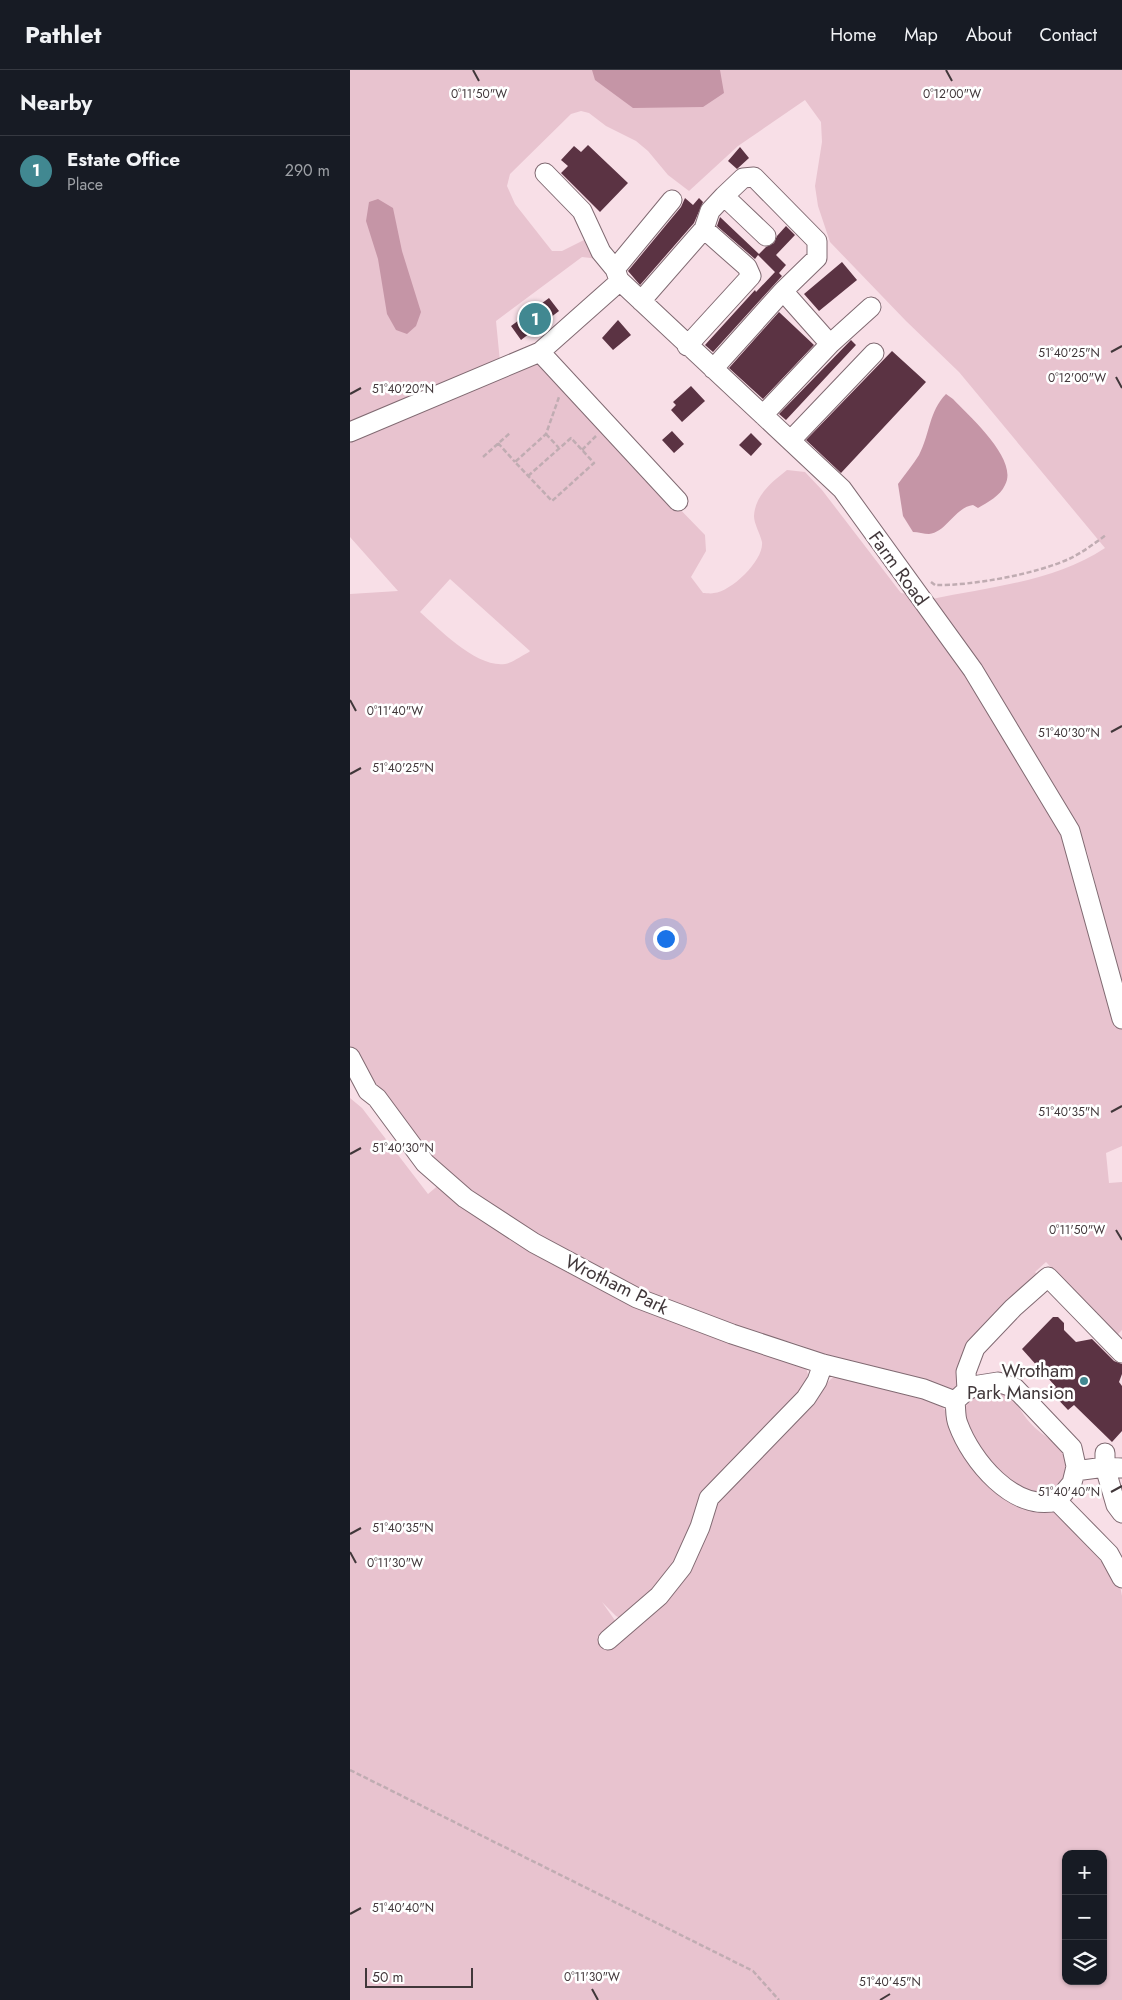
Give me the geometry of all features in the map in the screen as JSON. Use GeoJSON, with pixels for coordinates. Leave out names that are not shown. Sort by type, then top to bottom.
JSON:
{"type":"FeatureCollection","features":[{"type":"Feature","properties":{"kind":"lane","name":"Farm Road"},"geometry":{"type":"LineString","coordinates":[[545,173],[582,211],[601,252],[617,275],[641,301],[842,489],[973,670],[1070,831],[1122,1019]]}},
{"type":"Feature","properties":{"kind":"lane"},"geometry":{"type":"LineString","coordinates":[[641,301],[704,229],[710,211],[743,178],[754,177],[817,241],[817,258],[783,292],[713,369]]}},
{"type":"Feature","properties":{"kind":"lane"},"geometry":{"type":"LineString","coordinates":[[724,196],[766,236]]}},
{"type":"Feature","properties":{"kind":"lane"},"geometry":{"type":"LineString","coordinates":[[350,432],[540,352],[617,275],[672,200]]}},
{"type":"Feature","properties":{"kind":"lane"},"geometry":{"type":"LineString","coordinates":[[688,346],[751,276],[748,267],[704,229]]}},
{"type":"Feature","properties":{"kind":"lane"},"geometry":{"type":"LineString","coordinates":[[783,292],[830,344]]}},
{"type":"Feature","properties":{"kind":"lane"},"geometry":{"type":"LineString","coordinates":[[763,415],[830,344],[871,307]]}},
{"type":"Feature","properties":{"kind":"lane"},"geometry":{"type":"LineString","coordinates":[[540,352],[678,502]]}},
{"type":"Feature","properties":{"kind":"lane"},"geometry":{"type":"LineString","coordinates":[[791,440],[874,353]]}},
{"type":"Feature","properties":{"kind":"lane","name":"Wrotham Park"},"geometry":{"type":"LineString","coordinates":[[350,1057],[368,1092],[377,1098],[425,1164],[465,1198],[526,1238],[637,1298],[732,1334],[823,1364],[924,1389],[961,1396]]}},
{"type":"Feature","properties":{"kind":"lane"},"geometry":{"type":"LineString","coordinates":[[961,1396],[980,1385],[998,1382],[1015,1388],[1072,1448],[1076,1466],[1072,1483],[1057,1501],[1036,1502],[1016,1494],[998,1482],[969,1447],[957,1423],[961,1396],[966,1372],[975,1348],[1013,1308],[1048,1276],[1122,1352]]}},
{"type":"Feature","properties":{"kind":"lane"},"geometry":{"type":"LineString","coordinates":[[608,1640],[659,1596],[682,1567],[700,1527],[709,1498],[806,1398],[817,1381],[823,1364]]}},
{"type":"Feature","properties":{"kind":"lane"},"geometry":{"type":"LineString","coordinates":[[1075,1471],[1111,1463],[1116,1505],[1122,1512]]}},
{"type":"Feature","properties":{"kind":"lane"},"geometry":{"type":"LineString","coordinates":[[1057,1501],[1109,1554],[1121,1573]]}},
{"type":"Feature","properties":{"kind":"path"},"geometry":{"type":"LineString","coordinates":[[515,462],[546,434],[565,379]]}},
{"type":"Feature","properties":{"kind":"path"},"geometry":{"type":"LineString","coordinates":[[582,450],[597,437],[591,431],[597,437]]}},
{"type":"Feature","properties":{"kind":"path"},"geometry":{"type":"LineString","coordinates":[[483,457],[510,433]]}},
{"type":"Feature","properties":{"kind":"path"},"geometry":{"type":"LineString","coordinates":[[546,434],[559,448]]}},
{"type":"Feature","properties":{"kind":"path"},"geometry":{"type":"LineString","coordinates":[[498,443],[528,476],[552,501],[594,464],[571,438],[528,476]]}},
{"type":"Feature","properties":{"kind":"path"},"geometry":{"type":"LineString","coordinates":[[928,580],[935,585],[967,583],[1054,564],[1084,551],[1106,535]]}},
{"type":"Feature","properties":{"kind":"path"},"geometry":{"type":"LineString","coordinates":[[350,1770],[753,1971],[779,2000]]}},
{"type":"Feature","properties":{"kind":"shaded area"},"geometry":{"type":"Polygon","coordinates":[[[350,70],[1122,70],[1122,986],[1087,852],[1054,785],[989,677],[932,599],[1044,575],[1086,559],[1105,548],[959,372],[906,321],[830,242],[818,206],[815,186],[822,142],[821,122],[805,100],[738,146],[689,191],[668,175],[648,151],[636,141],[606,126],[589,113],[581,111],[571,114],[510,174],[507,186],[515,204],[552,251],[562,251],[588,238],[599,259],[582,257],[496,321],[500,362],[350,426],[350,70]]]}},
{"type":"Feature","properties":{"kind":"shaded area"},"geometry":{"type":"Polygon","coordinates":[[[592,70],[720,70],[724,93],[703,107],[633,108],[595,80],[592,70]]]}},
{"type":"Feature","properties":{"kind":"shaded area"},"geometry":{"type":"Polygon","coordinates":[[[378,199],[393,208],[402,251],[421,312],[416,326],[407,334],[396,330],[387,314],[378,259],[366,221],[369,202],[378,199]]]}},
{"type":"Feature","properties":{"kind":"shaded area"},"geometry":{"type":"Polygon","coordinates":[[[537,362],[705,535],[706,551],[691,577],[703,593],[714,593],[729,587],[746,574],[752,566],[758,557],[762,542],[754,519],[757,502],[765,490],[787,470],[805,472],[822,490],[901,593],[916,596],[963,665],[1070,844],[1122,1030],[1122,1146],[1106,1153],[1109,1183],[1122,1182],[1122,1330],[1116,1336],[1046,1262],[1035,1272],[1041,1278],[975,1343],[955,1391],[828,1360],[803,1346],[782,1340],[762,1337],[754,1338],[609,1279],[446,1177],[370,1084],[350,1046],[350,594],[398,591],[350,537],[350,441],[537,362]],[[450,579],[420,612],[459,646],[471,654],[494,664],[505,664],[514,661],[530,651],[450,579]]]}},
{"type":"Feature","properties":{"kind":"shaded area"},"geometry":{"type":"Polygon","coordinates":[[[946,394],[991,439],[1005,464],[1007,475],[1005,485],[997,496],[978,508],[973,505],[966,507],[941,529],[929,534],[913,532],[903,516],[898,484],[919,455],[936,408],[946,394]]]}},
{"type":"Feature","properties":{"kind":"shaded area"},"geometry":{"type":"Polygon","coordinates":[[[350,1098],[362,1108],[428,1194],[441,1183],[489,1222],[803,1363],[806,1368],[808,1382],[800,1401],[699,1498],[699,1513],[678,1567],[622,1619],[616,1616],[602,1602],[621,1629],[698,1553],[711,1525],[719,1496],[831,1379],[839,1374],[938,1401],[952,1420],[963,1447],[1039,1508],[1058,1512],[1100,1549],[1120,1586],[1122,1596],[1122,2000],[350,2000],[350,1098]]]}},
{"type":"Feature","properties":{"kind":"shaded area"},"geometry":{"type":"Polygon","coordinates":[[[986,1389],[1013,1396],[1024,1415],[1036,1429],[1070,1451],[1069,1476],[1051,1495],[1011,1487],[980,1453],[962,1412],[974,1394],[986,1389]]]}},
{"type":"Feature","properties":{"kind":"building"},"geometry":{"type":"Polygon","coordinates":[[[588,145],[628,183],[600,212],[561,173],[568,166],[561,160],[574,146],[581,152],[588,145]]]}},
{"type":"Feature","properties":{"kind":"building"},"geometry":{"type":"Polygon","coordinates":[[[740,147],[749,158],[737,169],[728,161],[740,147]]]}},
{"type":"Feature","properties":{"kind":"building"},"geometry":{"type":"Polygon","coordinates":[[[685,198],[693,205],[699,198],[703,202],[694,223],[640,285],[628,271],[681,207],[685,198]]]}},
{"type":"Feature","properties":{"kind":"building"},"geometry":{"type":"Polygon","coordinates":[[[720,217],[759,254],[766,247],[774,243],[777,236],[786,226],[795,235],[776,255],[786,265],[779,273],[782,276],[713,352],[705,345],[755,290],[756,292],[775,272],[758,255],[755,259],[717,226],[720,217]]]}},
{"type":"Feature","properties":{"kind":"building"},"geometry":{"type":"Polygon","coordinates":[[[842,262],[857,280],[819,311],[804,294],[842,262]]]}},
{"type":"Feature","properties":{"kind":"building"},"geometry":{"type":"Polygon","coordinates":[[[549,298],[559,311],[521,340],[511,326],[549,298]]]}},
{"type":"Feature","properties":{"kind":"building"},"geometry":{"type":"Polygon","coordinates":[[[779,312],[814,345],[763,399],[729,368],[779,312]]]}},
{"type":"Feature","properties":{"kind":"building"},"geometry":{"type":"Polygon","coordinates":[[[618,320],[631,335],[613,350],[602,338],[618,320]]]}},
{"type":"Feature","properties":{"kind":"building"},"geometry":{"type":"Polygon","coordinates":[[[851,340],[856,345],[786,420],[779,414],[851,340]]]}},
{"type":"Feature","properties":{"kind":"building"},"geometry":{"type":"Polygon","coordinates":[[[892,351],[926,382],[841,473],[806,440],[892,351]]]}},
{"type":"Feature","properties":{"kind":"building"},"geometry":{"type":"Polygon","coordinates":[[[691,386],[705,401],[682,422],[671,410],[676,405],[673,402],[691,386]]]}},
{"type":"Feature","properties":{"kind":"building"},"geometry":{"type":"Polygon","coordinates":[[[672,431],[684,444],[674,453],[662,440],[672,431]]]}},
{"type":"Feature","properties":{"kind":"building"},"geometry":{"type":"Polygon","coordinates":[[[751,433],[762,444],[751,456],[739,445],[751,433]]]}},
{"type":"Feature","properties":{"kind":"building","name":"Wrotham Park Mansion"},"geometry":{"type":"Polygon","coordinates":[[[1053,1317],[1058,1317],[1064,1323],[1064,1330],[1076,1342],[1092,1339],[1114,1361],[1122,1364],[1122,1374],[1119,1382],[1122,1386],[1122,1431],[1112,1442],[1074,1405],[1068,1410],[1051,1392],[1056,1387],[1022,1349],[1053,1317]]]}},
{"type":"Feature","properties":{"kind":"place","name":"Estate Office"},"geometry":{"type":"Point","coordinates":[535,319]}},
{"type":"Feature","properties":{"kind":"place","name":"Wrotham Park Mansion"},"geometry":{"type":"Point","coordinates":[1084,1381]}}]}
